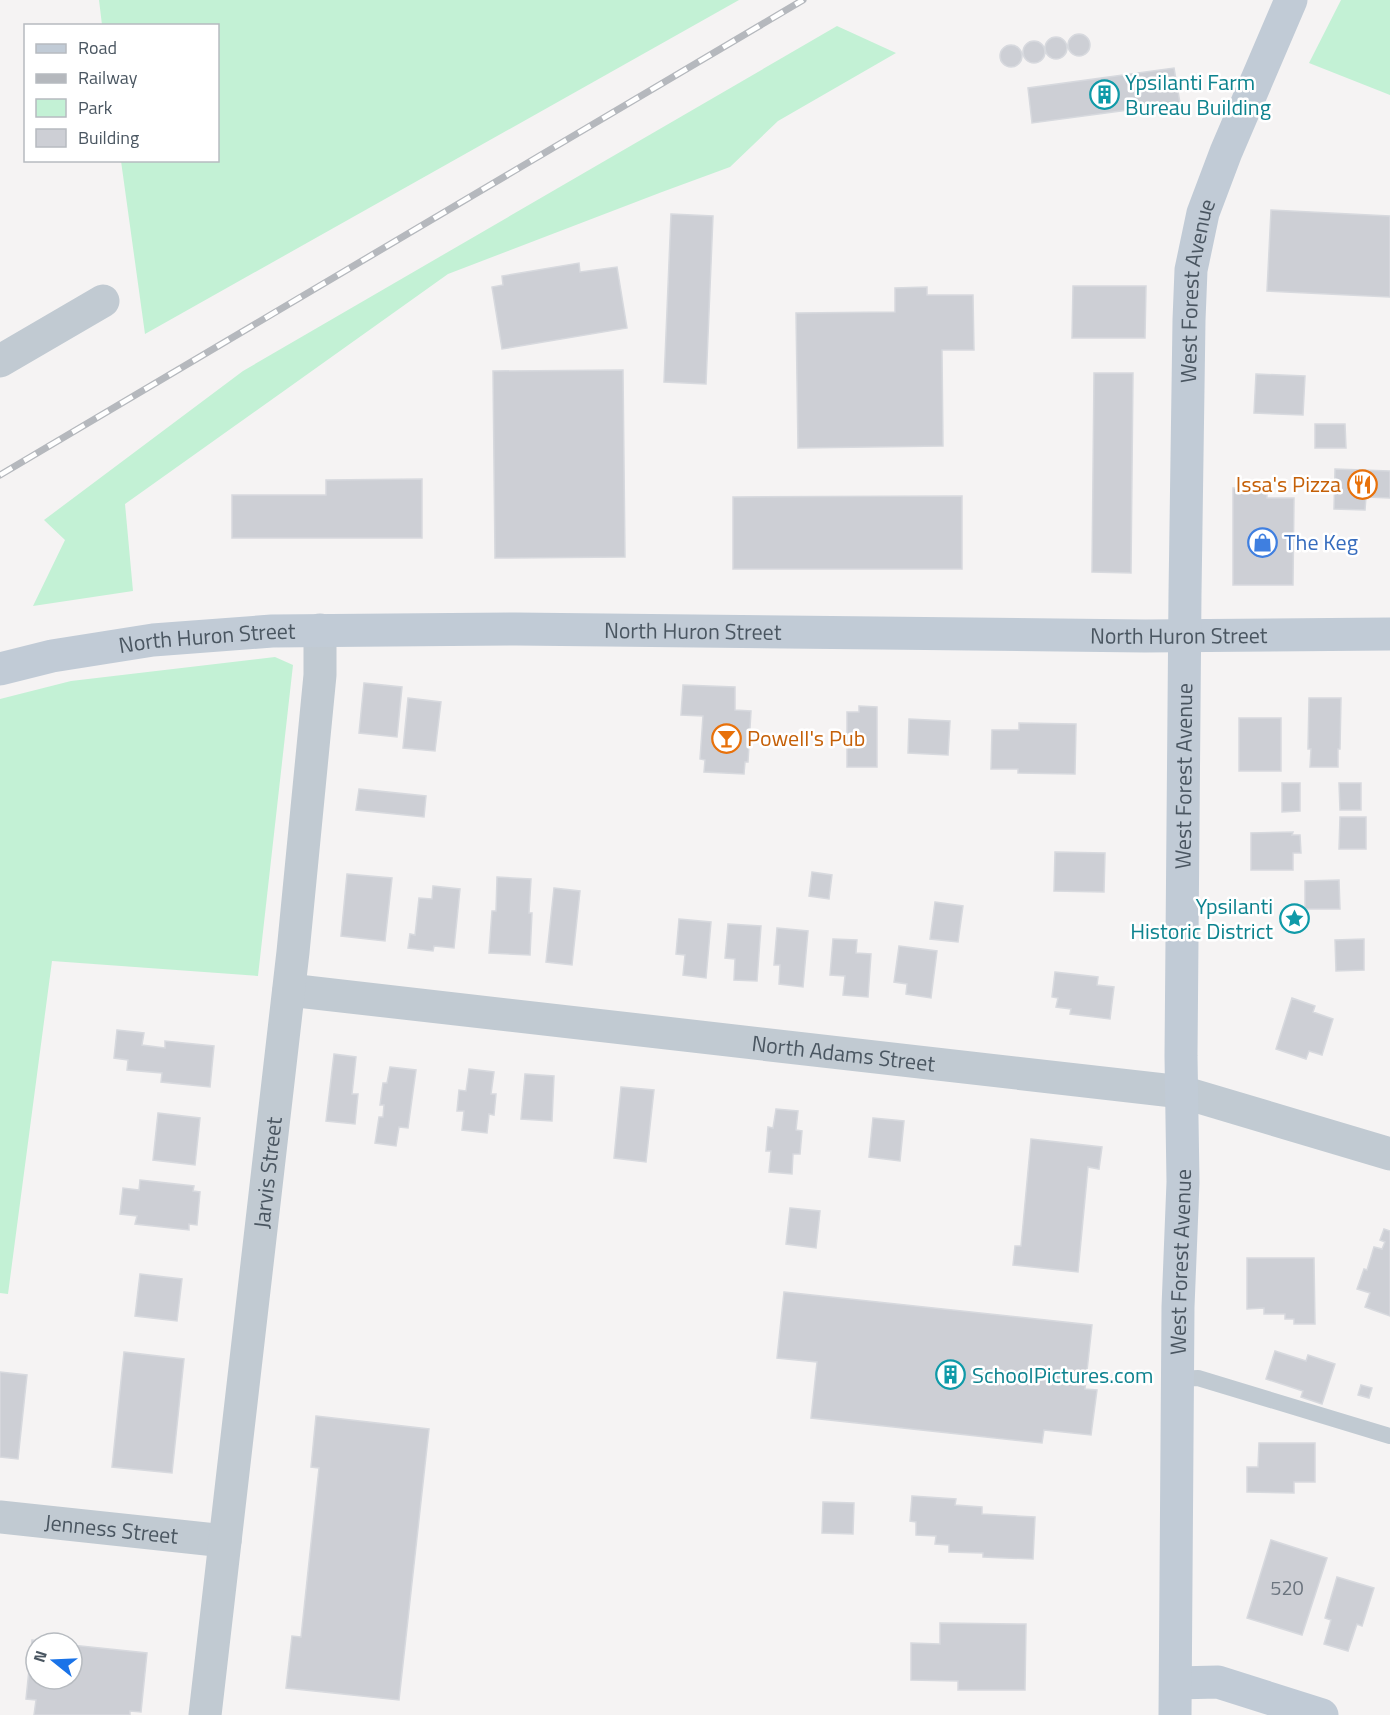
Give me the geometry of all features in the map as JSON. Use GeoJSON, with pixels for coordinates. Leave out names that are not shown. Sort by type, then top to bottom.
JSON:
{"type":"FeatureCollection","features":[{"type":"Feature","properties":{"kind":"main road","name":"West Forest Avenue"},"geometry":{"type":"LineString","coordinates":[[1175,1715],[1178,1307],[1183,1182],[1181,1021],[1188,320],[1191,270],[1203,213],[1222,162],[1291,0]]}},
{"type":"Feature","properties":{"kind":"main road","name":"North Huron Street"},"geometry":{"type":"LineString","coordinates":[[0,669],[52,656],[153,640],[272,631],[539,629],[1185,636],[1390,634]]}},
{"type":"Feature","properties":{"kind":"main road"},"geometry":{"type":"LineString","coordinates":[[1176,1683],[1218,1682],[1322,1715]]}},
{"type":"Feature","properties":{"kind":"street"},"geometry":{"type":"LineString","coordinates":[[0,361],[103,301]]}},
{"type":"Feature","properties":{"kind":"street","name":"Jarvis Street"},"geometry":{"type":"LineString","coordinates":[[205,1715],[289,990],[320,675],[320,630]]}},
{"type":"Feature","properties":{"kind":"street","name":"North Adams Street"},"geometry":{"type":"LineString","coordinates":[[289,990],[1182,1092],[1390,1154]]}},
{"type":"Feature","properties":{"kind":"street","name":"Jenness Street"},"geometry":{"type":"LineString","coordinates":[[0,1517],[225,1541]]}},
{"type":"Feature","properties":{"kind":"lane"},"geometry":{"type":"LineString","coordinates":[[1178,1379],[1198,1378],[1390,1436]]}},
{"type":"Feature","properties":{"kind":"green space"},"geometry":{"type":"Polygon","coordinates":[[[99,0],[739,0],[145,334],[121,162],[219,162],[219,24],[102,24],[99,0]]]}},
{"type":"Feature","properties":{"kind":"green space"},"geometry":{"type":"Polygon","coordinates":[[[1341,0],[1390,0],[1390,95],[1309,63],[1341,0]]]}},
{"type":"Feature","properties":{"kind":"green space"},"geometry":{"type":"Polygon","coordinates":[[[837,26],[896,53],[778,121],[730,167],[448,274],[125,504],[133,591],[33,606],[65,540],[44,520],[243,371],[837,26]]]}},
{"type":"Feature","properties":{"kind":"green space"},"geometry":{"type":"Polygon","coordinates":[[[275,657],[293,665],[258,976],[52,961],[8,1294],[0,1293],[0,699],[71,681],[275,657]]]}},
{"type":"Feature","properties":{"kind":"building","name":"Ypsilanti Farm Bureau Building"},"geometry":{"type":"Polygon","coordinates":[[[1079,34],[1087,37],[1090,45],[1087,53],[1079,56],[1071,53],[1068,45],[1071,37],[1079,34]]]}},
{"type":"Feature","properties":{"kind":"building","name":"Ypsilanti Farm Bureau Building"},"geometry":{"type":"Polygon","coordinates":[[[1056,37],[1064,40],[1067,48],[1064,56],[1056,59],[1048,56],[1045,48],[1048,40],[1056,37]]]}},
{"type":"Feature","properties":{"kind":"building"},"geometry":{"type":"Polygon","coordinates":[[[1034,41],[1042,44],[1045,52],[1042,60],[1034,63],[1026,60],[1023,52],[1026,44],[1034,41]]]}},
{"type":"Feature","properties":{"kind":"building"},"geometry":{"type":"Polygon","coordinates":[[[1011,45],[1019,48],[1022,56],[1019,64],[1011,67],[1003,64],[1000,56],[1003,48],[1011,45]]]}},
{"type":"Feature","properties":{"kind":"building","name":"Ypsilanti Farm Bureau Building"},"geometry":{"type":"Polygon","coordinates":[[[1174,68],[1180,103],[1032,123],[1028,88],[1174,68]]]}},
{"type":"Feature","properties":{"kind":"building"},"geometry":{"type":"Polygon","coordinates":[[[1271,210],[1390,216],[1390,297],[1267,291],[1271,210]]]}},
{"type":"Feature","properties":{"kind":"building"},"geometry":{"type":"Polygon","coordinates":[[[671,214],[713,216],[706,384],[664,382],[671,214]]]}},
{"type":"Feature","properties":{"kind":"building"},"geometry":{"type":"Polygon","coordinates":[[[579,263],[580,272],[617,267],[627,328],[502,349],[492,287],[503,285],[502,276],[579,263]]]}},
{"type":"Feature","properties":{"kind":"building"},"geometry":{"type":"Polygon","coordinates":[[[1073,286],[1146,286],[1145,338],[1072,338],[1073,286]]]}},
{"type":"Feature","properties":{"kind":"building"},"geometry":{"type":"Polygon","coordinates":[[[927,287],[927,295],[973,295],[974,350],[942,350],[943,446],[798,448],[796,313],[895,312],[895,288],[927,287]]]}},
{"type":"Feature","properties":{"kind":"building"},"geometry":{"type":"Polygon","coordinates":[[[623,370],[625,557],[495,558],[493,371],[623,370]]]}},
{"type":"Feature","properties":{"kind":"building"},"geometry":{"type":"Polygon","coordinates":[[[1094,373],[1133,373],[1131,573],[1092,572],[1094,373]]]}},
{"type":"Feature","properties":{"kind":"building"},"geometry":{"type":"Polygon","coordinates":[[[1256,374],[1305,376],[1303,415],[1254,413],[1256,374]]]}},
{"type":"Feature","properties":{"kind":"building"},"geometry":{"type":"Polygon","coordinates":[[[1315,424],[1345,424],[1346,448],[1315,448],[1315,424]]]}},
{"type":"Feature","properties":{"kind":"building","name":"Issa's Pizza"},"geometry":{"type":"Polygon","coordinates":[[[1335,469],[1390,471],[1390,498],[1366,497],[1365,510],[1334,509],[1335,469]]]}},
{"type":"Feature","properties":{"kind":"building"},"geometry":{"type":"Polygon","coordinates":[[[422,479],[422,538],[232,538],[232,495],[326,495],[326,480],[422,479]]]}},
{"type":"Feature","properties":{"kind":"building","name":"The Keg"},"geometry":{"type":"Polygon","coordinates":[[[1233,488],[1267,489],[1267,498],[1294,498],[1293,585],[1233,585],[1233,488]]]}},
{"type":"Feature","properties":{"kind":"building"},"geometry":{"type":"Polygon","coordinates":[[[962,496],[962,569],[733,569],[733,497],[962,496]]]}},
{"type":"Feature","properties":{"kind":"building"},"geometry":{"type":"Polygon","coordinates":[[[364,683],[402,687],[397,737],[359,733],[364,683]]]}},
{"type":"Feature","properties":{"kind":"building","name":"Powell's Pub"},"geometry":{"type":"Polygon","coordinates":[[[683,685],[735,687],[735,710],[751,711],[748,762],[745,762],[744,774],[704,772],[705,760],[700,759],[703,716],[681,715],[683,685]]]}},
{"type":"Feature","properties":{"kind":"building"},"geometry":{"type":"Polygon","coordinates":[[[408,698],[441,702],[435,751],[403,748],[408,698]]]}},
{"type":"Feature","properties":{"kind":"building"},"geometry":{"type":"Polygon","coordinates":[[[1309,698],[1341,698],[1338,767],[1310,767],[1309,698]]]}},
{"type":"Feature","properties":{"kind":"building"},"geometry":{"type":"Polygon","coordinates":[[[859,706],[877,707],[877,767],[847,767],[847,712],[859,712],[859,706]]]}},
{"type":"Feature","properties":{"kind":"building"},"geometry":{"type":"Polygon","coordinates":[[[1239,718],[1281,718],[1281,771],[1239,771],[1239,718]]]}},
{"type":"Feature","properties":{"kind":"building"},"geometry":{"type":"Polygon","coordinates":[[[909,719],[950,721],[948,755],[908,753],[909,719]]]}},
{"type":"Feature","properties":{"kind":"building"},"geometry":{"type":"Polygon","coordinates":[[[1019,723],[1076,724],[1075,774],[1018,773],[1018,769],[991,769],[992,730],[1019,730],[1019,723]]]}},
{"type":"Feature","properties":{"kind":"building"},"geometry":{"type":"Polygon","coordinates":[[[1282,783],[1300,783],[1300,811],[1282,812],[1282,783]]]}},
{"type":"Feature","properties":{"kind":"building"},"geometry":{"type":"Polygon","coordinates":[[[1339,783],[1361,783],[1361,810],[1340,810],[1339,783]]]}},
{"type":"Feature","properties":{"kind":"building"},"geometry":{"type":"Polygon","coordinates":[[[359,789],[426,796],[424,817],[356,810],[359,789]]]}},
{"type":"Feature","properties":{"kind":"building"},"geometry":{"type":"Polygon","coordinates":[[[1340,817],[1366,817],[1366,849],[1339,849],[1340,817]]]}},
{"type":"Feature","properties":{"kind":"building"},"geometry":{"type":"Polygon","coordinates":[[[1293,832],[1292,835],[1300,835],[1301,853],[1293,853],[1293,870],[1251,870],[1251,833],[1293,832]]]}},
{"type":"Feature","properties":{"kind":"building"},"geometry":{"type":"Polygon","coordinates":[[[1055,852],[1105,853],[1104,892],[1054,891],[1055,852]]]}},
{"type":"Feature","properties":{"kind":"building"},"geometry":{"type":"Polygon","coordinates":[[[812,872],[832,875],[829,899],[809,896],[812,872]]]}},
{"type":"Feature","properties":{"kind":"building"},"geometry":{"type":"Polygon","coordinates":[[[347,874],[392,878],[385,941],[341,936],[347,874]]]}},
{"type":"Feature","properties":{"kind":"building"},"geometry":{"type":"Polygon","coordinates":[[[497,877],[531,879],[530,955],[489,953],[492,911],[496,911],[497,877]]]}},
{"type":"Feature","properties":{"kind":"building"},"geometry":{"type":"Polygon","coordinates":[[[1339,880],[1340,909],[1305,909],[1305,881],[1339,880]]]}},
{"type":"Feature","properties":{"kind":"building"},"geometry":{"type":"Polygon","coordinates":[[[433,886],[460,889],[454,948],[434,946],[433,951],[408,948],[410,934],[415,935],[419,898],[432,899],[433,886]]]}},
{"type":"Feature","properties":{"kind":"building"},"geometry":{"type":"Polygon","coordinates":[[[554,888],[580,891],[572,965],[546,962],[554,888]]]}},
{"type":"Feature","properties":{"kind":"building"},"geometry":{"type":"Polygon","coordinates":[[[935,902],[963,906],[958,942],[930,939],[935,902]]]}},
{"type":"Feature","properties":{"kind":"building"},"geometry":{"type":"Polygon","coordinates":[[[679,919],[711,922],[706,978],[683,975],[685,955],[676,954],[679,919]]]}},
{"type":"Feature","properties":{"kind":"building"},"geometry":{"type":"Polygon","coordinates":[[[728,924],[761,926],[757,981],[734,980],[735,959],[725,958],[728,924]]]}},
{"type":"Feature","properties":{"kind":"building"},"geometry":{"type":"Polygon","coordinates":[[[777,928],[808,931],[803,987],[779,984],[780,965],[774,965],[777,928]]]}},
{"type":"Feature","properties":{"kind":"building"},"geometry":{"type":"Polygon","coordinates":[[[833,939],[857,940],[856,953],[871,954],[868,997],[843,995],[845,976],[830,975],[833,939]]]}},
{"type":"Feature","properties":{"kind":"building"},"geometry":{"type":"Polygon","coordinates":[[[1364,939],[1364,970],[1336,971],[1335,940],[1364,939]]]}},
{"type":"Feature","properties":{"kind":"building"},"geometry":{"type":"Polygon","coordinates":[[[899,946],[937,951],[931,998],[906,994],[907,984],[894,982],[899,946]]]}},
{"type":"Feature","properties":{"kind":"building"},"geometry":{"type":"Polygon","coordinates":[[[1055,972],[1098,977],[1097,985],[1114,987],[1110,1019],[1070,1014],[1071,1009],[1056,1007],[1058,998],[1052,997],[1055,972]]]}},
{"type":"Feature","properties":{"kind":"building"},"geometry":{"type":"Polygon","coordinates":[[[1292,998],[1315,1006],[1313,1012],[1333,1019],[1322,1055],[1309,1051],[1306,1059],[1276,1049],[1292,998]]]}},
{"type":"Feature","properties":{"kind":"building"},"geometry":{"type":"Polygon","coordinates":[[[117,1030],[144,1033],[142,1045],[165,1048],[165,1041],[214,1046],[210,1087],[161,1082],[162,1073],[127,1070],[128,1060],[114,1058],[117,1030]]]}},
{"type":"Feature","properties":{"kind":"building"},"geometry":{"type":"Polygon","coordinates":[[[334,1054],[356,1057],[352,1094],[358,1094],[355,1124],[326,1121],[334,1054]]]}},
{"type":"Feature","properties":{"kind":"building"},"geometry":{"type":"Polygon","coordinates":[[[390,1067],[416,1070],[408,1128],[399,1127],[396,1146],[375,1143],[379,1117],[383,1117],[384,1105],[380,1105],[383,1083],[387,1083],[390,1067]]]}},
{"type":"Feature","properties":{"kind":"building"},"geometry":{"type":"Polygon","coordinates":[[[469,1069],[494,1072],[491,1094],[496,1094],[494,1115],[489,1114],[487,1133],[462,1130],[464,1111],[457,1111],[459,1090],[466,1091],[469,1069]]]}},
{"type":"Feature","properties":{"kind":"building"},"geometry":{"type":"Polygon","coordinates":[[[525,1074],[554,1076],[552,1121],[521,1119],[525,1074]]]}},
{"type":"Feature","properties":{"kind":"building"},"geometry":{"type":"Polygon","coordinates":[[[621,1087],[654,1090],[646,1162],[614,1158],[621,1087]]]}},
{"type":"Feature","properties":{"kind":"building"},"geometry":{"type":"Polygon","coordinates":[[[776,1109],[798,1111],[796,1130],[802,1131],[800,1154],[793,1154],[792,1174],[769,1172],[771,1151],[766,1151],[768,1127],[773,1128],[776,1109]]]}},
{"type":"Feature","properties":{"kind":"building"},"geometry":{"type":"Polygon","coordinates":[[[158,1113],[200,1118],[195,1165],[153,1160],[158,1113]]]}},
{"type":"Feature","properties":{"kind":"building"},"geometry":{"type":"Polygon","coordinates":[[[873,1118],[904,1121],[900,1161],[869,1157],[873,1118]]]}},
{"type":"Feature","properties":{"kind":"building"},"geometry":{"type":"Polygon","coordinates":[[[1031,1139],[1102,1147],[1099,1169],[1088,1167],[1078,1272],[1013,1265],[1015,1246],[1021,1246],[1031,1139]]]}},
{"type":"Feature","properties":{"kind":"building"},"geometry":{"type":"Polygon","coordinates":[[[140,1180],[194,1186],[193,1191],[200,1192],[197,1225],[189,1224],[189,1230],[135,1224],[137,1216],[120,1214],[123,1188],[139,1190],[140,1180]]]}},
{"type":"Feature","properties":{"kind":"building"},"geometry":{"type":"Polygon","coordinates":[[[790,1208],[820,1211],[816,1248],[786,1244],[790,1208]]]}},
{"type":"Feature","properties":{"kind":"building"},"geometry":{"type":"Polygon","coordinates":[[[1384,1229],[1390,1231],[1390,1316],[1365,1307],[1370,1293],[1357,1289],[1364,1269],[1367,1270],[1374,1247],[1382,1249],[1385,1242],[1380,1240],[1384,1229]]]}},
{"type":"Feature","properties":{"kind":"building"},"geometry":{"type":"Polygon","coordinates":[[[1247,1258],[1314,1258],[1315,1324],[1294,1324],[1294,1319],[1285,1319],[1285,1314],[1264,1314],[1264,1308],[1247,1309],[1247,1258]]]}},
{"type":"Feature","properties":{"kind":"building"},"geometry":{"type":"Polygon","coordinates":[[[140,1274],[182,1279],[177,1321],[135,1316],[140,1274]]]}},
{"type":"Feature","properties":{"kind":"building","name":"SchoolPictures.com"},"geometry":{"type":"Polygon","coordinates":[[[784,1292],[1092,1325],[1085,1389],[1097,1390],[1091,1435],[1044,1430],[1042,1443],[811,1418],[817,1362],[777,1358],[784,1292]]]}},
{"type":"Feature","properties":{"kind":"building"},"geometry":{"type":"Polygon","coordinates":[[[1275,1351],[1306,1361],[1308,1355],[1335,1364],[1322,1404],[1301,1397],[1303,1391],[1266,1379],[1275,1351]]]}},
{"type":"Feature","properties":{"kind":"building"},"geometry":{"type":"Polygon","coordinates":[[[124,1352],[184,1359],[172,1473],[112,1467],[124,1352]]]}},
{"type":"Feature","properties":{"kind":"building"},"geometry":{"type":"Polygon","coordinates":[[[0,1372],[27,1375],[18,1459],[0,1457],[0,1372]]]}},
{"type":"Feature","properties":{"kind":"building"},"geometry":{"type":"Polygon","coordinates":[[[1361,1385],[1372,1388],[1369,1398],[1358,1395],[1361,1385]]]}},
{"type":"Feature","properties":{"kind":"building"},"geometry":{"type":"Polygon","coordinates":[[[316,1416],[429,1429],[399,1700],[286,1688],[292,1636],[301,1637],[319,1468],[311,1467],[316,1416]]]}},
{"type":"Feature","properties":{"kind":"building"},"geometry":{"type":"Polygon","coordinates":[[[1259,1443],[1315,1443],[1315,1482],[1294,1482],[1294,1493],[1247,1492],[1247,1467],[1258,1467],[1259,1443]]]}},
{"type":"Feature","properties":{"kind":"building"},"geometry":{"type":"Polygon","coordinates":[[[912,1496],[956,1499],[955,1505],[982,1507],[982,1514],[1035,1517],[1033,1559],[983,1557],[983,1553],[949,1552],[949,1545],[935,1544],[936,1536],[916,1535],[916,1522],[910,1521],[912,1496]]]}},
{"type":"Feature","properties":{"kind":"building"},"geometry":{"type":"Polygon","coordinates":[[[823,1502],[854,1503],[853,1534],[822,1533],[823,1502]]]}},
{"type":"Feature","properties":{"kind":"building"},"geometry":{"type":"Polygon","coordinates":[[[1271,1540],[1327,1558],[1302,1635],[1247,1618],[1271,1540]]]}},
{"type":"Feature","properties":{"kind":"building"},"geometry":{"type":"Polygon","coordinates":[[[1337,1577],[1374,1588],[1362,1626],[1357,1624],[1348,1651],[1324,1644],[1331,1620],[1325,1618],[1337,1577]]]}},
{"type":"Feature","properties":{"kind":"building"},"geometry":{"type":"Polygon","coordinates":[[[940,1623],[1026,1624],[1025,1690],[958,1690],[958,1681],[911,1680],[911,1643],[940,1644],[940,1623]]]}},
{"type":"Feature","properties":{"kind":"building"},"geometry":{"type":"Polygon","coordinates":[[[84,1646],[147,1653],[141,1712],[130,1711],[130,1715],[34,1715],[36,1700],[26,1699],[27,1691],[84,1691],[84,1646]]]}},
{"type":"Feature","properties":{"kind":"railway"},"geometry":{"type":"LineString","coordinates":[[0,475],[803,0]]}},
{"type":"Feature","properties":{"kind":"place","name":"Ypsilanti Farm Bureau Building"},"geometry":{"type":"Point","coordinates":[1104,95]}},
{"type":"Feature","properties":{"kind":"place","name":"Issa's Pizza"},"geometry":{"type":"Point","coordinates":[1362,484]}},
{"type":"Feature","properties":{"kind":"place","name":"The Keg"},"geometry":{"type":"Point","coordinates":[1263,542]}},
{"type":"Feature","properties":{"kind":"place","name":"Powell's Pub"},"geometry":{"type":"Point","coordinates":[726,738]}},
{"type":"Feature","properties":{"kind":"place","name":"Ypsilanti Historic District"},"geometry":{"type":"Point","coordinates":[1294,919]}},
{"type":"Feature","properties":{"kind":"place","name":"SchoolPictures.com"},"geometry":{"type":"Point","coordinates":[951,1375]}}]}
